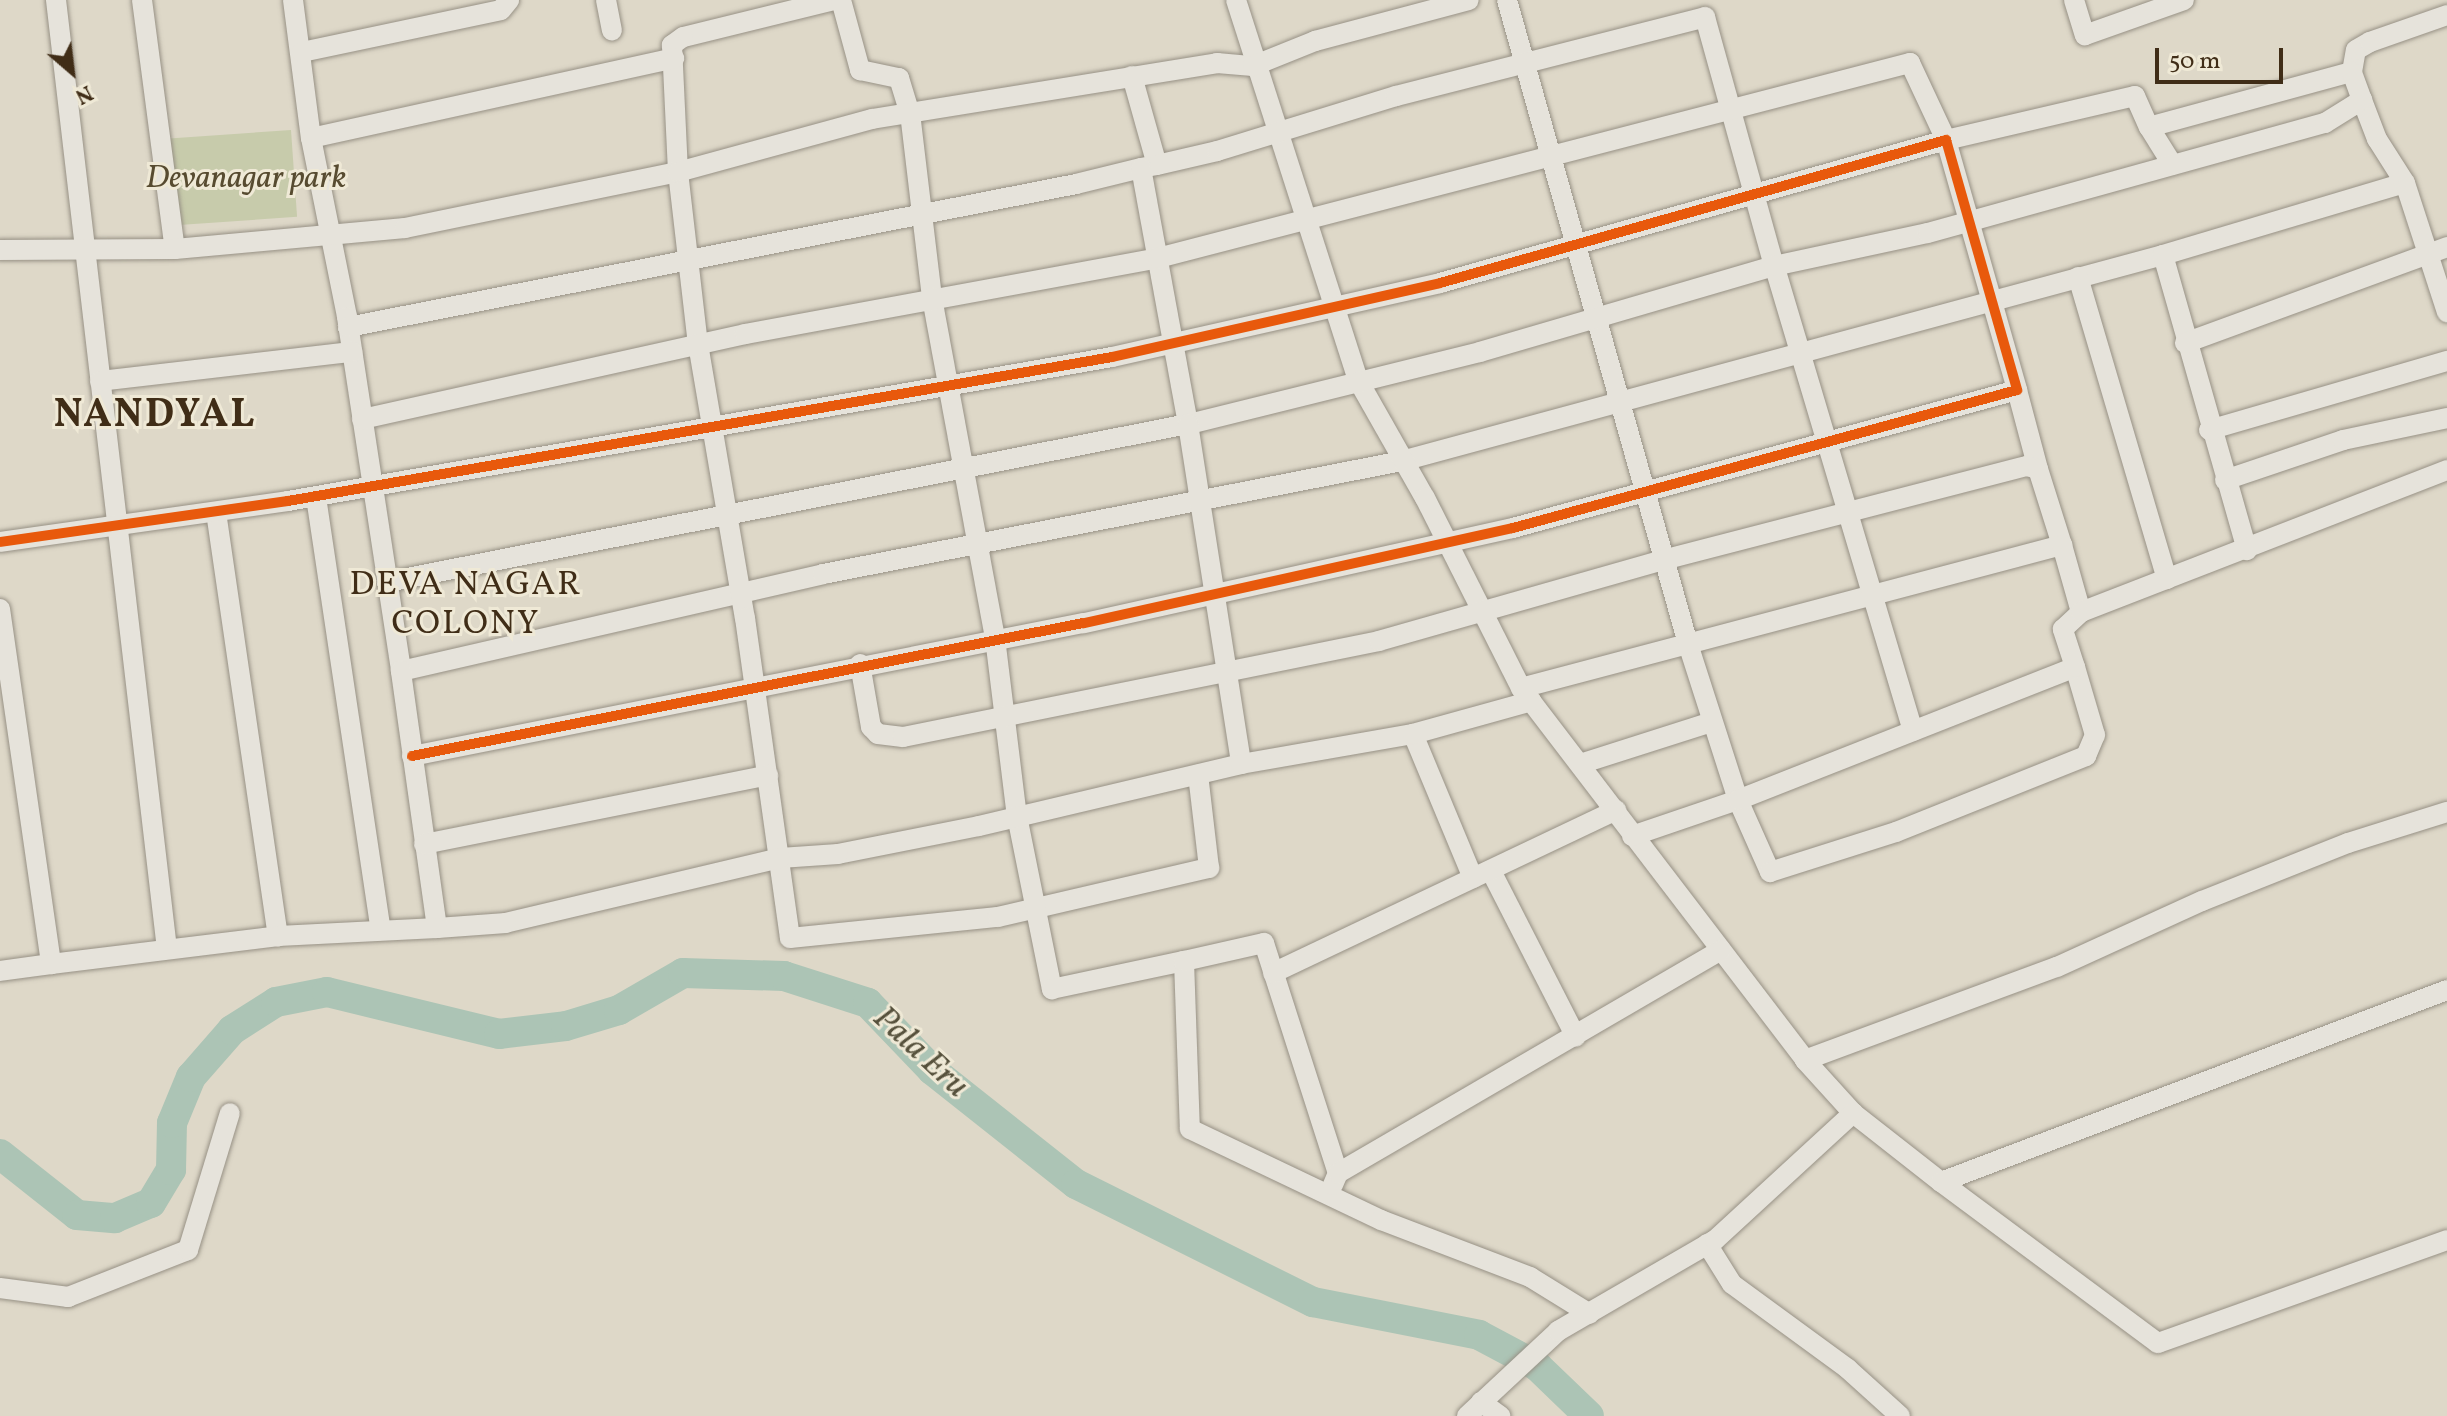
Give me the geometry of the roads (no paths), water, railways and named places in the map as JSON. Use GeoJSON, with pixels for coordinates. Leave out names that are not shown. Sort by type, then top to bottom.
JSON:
{"type":"FeatureCollection","features":[{"type":"Feature","properties":{"kind":"street"},"geometry":{"type":"LineString","coordinates":[[56,0],[167,949]]}},
{"type":"Feature","properties":{"kind":"street"},"geometry":{"type":"LineString","coordinates":[[142,0],[175,249]]}},
{"type":"Feature","properties":{"kind":"street"},"geometry":{"type":"LineString","coordinates":[[293,0],[311,138],[348,327],[373,487],[437,928]]}},
{"type":"Feature","properties":{"kind":"street"},"geometry":{"type":"LineString","coordinates":[[302,52],[501,10],[509,0]]}},
{"type":"Feature","properties":{"kind":"street"},"geometry":{"type":"LineString","coordinates":[[606,0],[612,30]]}},
{"type":"Feature","properties":{"kind":"street"},"geometry":{"type":"LineString","coordinates":[[834,0],[683,37],[672,45],[678,172],[687,263],[756,687],[790,938],[998,917],[1209,868],[1198,775]]}},
{"type":"Feature","properties":{"kind":"street"},"geometry":{"type":"LineString","coordinates":[[841,0],[860,70],[899,78],[910,113],[925,212],[932,298],[960,466],[979,542],[995,638],[1017,816],[1038,907],[1052,989],[1264,943],[1338,1173]]}},
{"type":"Feature","properties":{"kind":"street"},"geometry":{"type":"LineString","coordinates":[[1236,0],[1253,66],[1359,382],[1526,694],[1805,1060],[1853,1113],[2158,1343],[2447,1240]]}},
{"type":"Feature","properties":{"kind":"street"},"geometry":{"type":"LineString","coordinates":[[0,250],[175,249],[405,228],[678,172],[910,113],[1217,63],[1253,66],[1315,41],[1469,0]]}},
{"type":"Feature","properties":{"kind":"street"},"geometry":{"type":"LineString","coordinates":[[1507,0],[1547,156],[1596,315],[1688,644],[1738,800],[1770,872],[1896,832],[2086,756],[2095,735],[2063,629],[2081,612],[2447,470]]}},
{"type":"Feature","properties":{"kind":"street"},"geometry":{"type":"LineString","coordinates":[[2074,0],[2085,35],[2184,0]]}},
{"type":"Feature","properties":{"kind":"street"},"geometry":{"type":"LineString","coordinates":[[348,327],[687,263],[1149,166],[1523,62],[1705,17],[1845,511],[1913,731]]}},
{"type":"Feature","properties":{"kind":"street"},"geometry":{"type":"LineString","coordinates":[[2446,19],[2370,42],[2356,50],[2352,72],[2377,139],[2405,183],[2440,251],[2447,312]]}},
{"type":"Feature","properties":{"kind":"street"},"geometry":{"type":"LineString","coordinates":[[311,138],[674,58]]}},
{"type":"Feature","properties":{"kind":"street"},"geometry":{"type":"LineString","coordinates":[[362,419],[698,344],[1158,258],[1910,63],[1946,140],[2081,612]]}},
{"type":"Feature","properties":{"kind":"street"},"geometry":{"type":"LineString","coordinates":[[2149,127],[2352,72]]}},
{"type":"Feature","properties":{"kind":"street"},"geometry":{"type":"LineString","coordinates":[[1132,76],[1149,166],[1158,258],[1204,501],[1214,595],[1241,764]]}},
{"type":"Feature","properties":{"kind":"street"},"geometry":{"type":"LineString","coordinates":[[0,542],[116,529],[713,430],[1174,343],[1575,248],[1946,140],[2135,96],[2149,127],[2172,164]]}},
{"type":"Feature","properties":{"kind":"street"},"geometry":{"type":"LineString","coordinates":[[387,582],[960,466],[1188,424],[1359,382],[1774,266],[1969,222],[2325,123],[2362,100]]}},
{"type":"Feature","properties":{"kind":"street"},"geometry":{"type":"LineString","coordinates":[[401,671],[979,542],[1402,461],[1990,298],[2163,255],[2405,183]]}},
{"type":"Feature","properties":{"kind":"street"},"geometry":{"type":"LineString","coordinates":[[2185,343],[2440,251]]}},
{"type":"Feature","properties":{"kind":"street"},"geometry":{"type":"LineString","coordinates":[[2163,255],[2209,430],[2247,550]]}},
{"type":"Feature","properties":{"kind":"street"},"geometry":{"type":"LineString","coordinates":[[2078,277],[2167,579]]}},
{"type":"Feature","properties":{"kind":"street"},"geometry":{"type":"LineString","coordinates":[[100,381],[352,352]]}},
{"type":"Feature","properties":{"kind":"street"},"geometry":{"type":"LineString","coordinates":[[2209,430],[2447,361]]}},
{"type":"Feature","properties":{"kind":"street"},"geometry":{"type":"LineString","coordinates":[[412,756],[1214,595],[1447,542],[2017,390]]}},
{"type":"Feature","properties":{"kind":"street"},"geometry":{"type":"LineString","coordinates":[[2225,480],[2343,440],[2447,418]]}},
{"type":"Feature","properties":{"kind":"street"},"geometry":{"type":"LineString","coordinates":[[860,664],[871,727],[878,734],[903,737],[1226,675],[1482,614],[1663,560],[1845,511],[2027,466],[2038,469]]}},
{"type":"Feature","properties":{"kind":"street"},"geometry":{"type":"LineString","coordinates":[[316,497],[381,930]]}},
{"type":"Feature","properties":{"kind":"street"},"geometry":{"type":"LineString","coordinates":[[216,512],[278,936]]}},
{"type":"Feature","properties":{"kind":"street"},"geometry":{"type":"LineString","coordinates":[[0,971],[278,936],[506,923],[780,858],[838,854],[1241,764],[1413,734],[1526,694],[1688,644],[2062,545]]}},
{"type":"Feature","properties":{"kind":"street"},"geometry":{"type":"LineString","coordinates":[[0,609],[51,964]]}},
{"type":"Feature","properties":{"kind":"street"},"geometry":{"type":"LineString","coordinates":[[1632,836],[1738,800],[2075,667]]}},
{"type":"Feature","properties":{"kind":"street"},"geometry":{"type":"LineString","coordinates":[[1580,764],[1712,722]]}},
{"type":"Feature","properties":{"kind":"street"},"geometry":{"type":"LineString","coordinates":[[1413,734],[1482,874],[1576,1037]]}},
{"type":"Feature","properties":{"kind":"street"},"geometry":{"type":"LineString","coordinates":[[424,844],[768,775]]}},
{"type":"Feature","properties":{"kind":"street"},"geometry":{"type":"LineString","coordinates":[[1273,973],[1616,810]]}},
{"type":"Feature","properties":{"kind":"street"},"geometry":{"type":"LineString","coordinates":[[1805,1060],[2057,967],[2202,901],[2348,843],[2447,812]]}},
{"type":"Feature","properties":{"kind":"street"},"geometry":{"type":"LineString","coordinates":[[1328,1196],[1338,1173],[1721,950]]}},
{"type":"Feature","properties":{"kind":"street"},"geometry":{"type":"LineString","coordinates":[[1184,961],[1190,1129],[1328,1196],[1530,1277],[1590,1314]]}},
{"type":"Feature","properties":{"kind":"street"},"geometry":{"type":"LineString","coordinates":[[1941,1182],[2447,990]]}},
{"type":"Feature","properties":{"kind":"street"},"geometry":{"type":"LineString","coordinates":[[0,1288],[68,1297],[188,1250],[230,1113]]}},
{"type":"Feature","properties":{"kind":"street"},"geometry":{"type":"LineString","coordinates":[[1500,1416],[1474,1409],[1558,1331],[1707,1244],[1853,1113]]}},
{"type":"Feature","properties":{"kind":"street"},"geometry":{"type":"LineString","coordinates":[[1707,1244],[1732,1284],[1848,1369],[1900,1416]]}},
{"type":"Feature","properties":{"kind":"waterway","name":"Pala Eru"},"geometry":{"type":"LineString","coordinates":[[0,1154],[77,1215],[115,1218],[151,1203],[171,1170],[172,1123],[191,1077],[232,1030],[276,1002],[327,992],[499,1034],[566,1026],[619,1010],[683,973],[784,976],[868,1003],[932,1070],[1076,1184],[1313,1302],[1479,1335],[1537,1366],[1589,1416]]}},
{"type":"Feature","properties":{"kind":"district","name":"NANDYAL"},"geometry":{"type":"Point","coordinates":[155,416]}},
{"type":"Feature","properties":{"kind":"district","name":"DEVA NAGAR COLONY"},"geometry":{"type":"Point","coordinates":[466,604]}},
{"type":"Feature","properties":{"kind":"park label","name":"Devanagar park"},"geometry":{"type":"Point","coordinates":[246,179]}}]}
